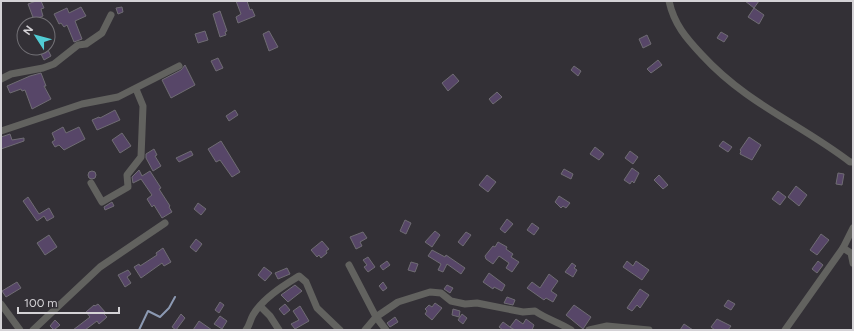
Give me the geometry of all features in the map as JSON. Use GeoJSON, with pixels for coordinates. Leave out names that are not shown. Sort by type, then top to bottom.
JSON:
{"type":"FeatureCollection","features":[{"type":"Feature","properties":{"kind":"street"},"geometry":{"type":"LineString","coordinates":[[669,1],[672,14],[683,35],[725,79],[756,102],[850,162],[853,162]]}},
{"type":"Feature","properties":{"kind":"street"},"geometry":{"type":"LineString","coordinates":[[1,80],[11,74],[43,68],[54,64],[78,45],[86,44],[102,32],[111,15]]}},
{"type":"Feature","properties":{"kind":"street"},"geometry":{"type":"LineString","coordinates":[[1,131],[82,104],[118,97],[179,66]]}},
{"type":"Feature","properties":{"kind":"street"},"geometry":{"type":"LineString","coordinates":[[91,183],[102,202],[128,187],[126,176],[141,157],[143,106],[136,89]]}},
{"type":"Feature","properties":{"kind":"street"},"geometry":{"type":"LineString","coordinates":[[33,330],[100,267],[165,223]]}},
{"type":"Feature","properties":{"kind":"street"},"geometry":{"type":"LineString","coordinates":[[785,330],[843,248],[853,228]]}},
{"type":"Feature","properties":{"kind":"street"},"geometry":{"type":"LineString","coordinates":[[843,248],[851,253],[853,263]]}},
{"type":"Feature","properties":{"kind":"street"},"geometry":{"type":"LineString","coordinates":[[349,265],[376,317],[386,330]]}},
{"type":"Feature","properties":{"kind":"street"},"geometry":{"type":"LineString","coordinates":[[246,330],[253,315],[276,291],[299,276],[306,282],[317,308],[340,330]]}},
{"type":"Feature","properties":{"kind":"street"},"geometry":{"type":"LineString","coordinates":[[365,330],[376,317],[398,302],[430,292],[441,293],[451,301],[465,304],[477,303],[523,312],[535,311],[544,317],[558,322],[570,330]]}},
{"type":"Feature","properties":{"kind":"street"},"geometry":{"type":"LineString","coordinates":[[1,304],[20,330]]}},
{"type":"Feature","properties":{"kind":"street"},"geometry":{"type":"LineString","coordinates":[[261,307],[270,316],[278,330]]}},
{"type":"Feature","properties":{"kind":"street"},"geometry":{"type":"LineString","coordinates":[[590,330],[607,326],[649,330]]}},
{"type":"Feature","properties":{"kind":"building"},"geometry":{"type":"Polygon","coordinates":[[[41,1],[44,8],[41,9],[43,16],[32,16],[28,4],[41,1]]]}},
{"type":"Feature","properties":{"kind":"building"},"geometry":{"type":"Polygon","coordinates":[[[236,1],[247,1],[250,10],[252,9],[255,16],[238,23],[236,17],[241,14],[236,1]]]}},
{"type":"Feature","properties":{"kind":"building"},"geometry":{"type":"Polygon","coordinates":[[[745,1],[759,1],[754,8],[745,1]]]}},
{"type":"Feature","properties":{"kind":"building"},"geometry":{"type":"Polygon","coordinates":[[[81,7],[86,16],[75,21],[82,39],[74,42],[67,25],[64,27],[61,23],[59,24],[54,14],[67,8],[69,13],[81,7]]]}},
{"type":"Feature","properties":{"kind":"building"},"geometry":{"type":"Polygon","coordinates":[[[122,7],[123,12],[118,14],[116,8],[122,7]]]}},
{"type":"Feature","properties":{"kind":"building"},"geometry":{"type":"Polygon","coordinates":[[[754,8],[764,15],[759,24],[748,17],[754,8]]]}},
{"type":"Feature","properties":{"kind":"building"},"geometry":{"type":"Polygon","coordinates":[[[220,11],[227,31],[225,32],[226,35],[220,37],[213,14],[220,11]]]}},
{"type":"Feature","properties":{"kind":"building"},"geometry":{"type":"Polygon","coordinates":[[[205,31],[208,40],[198,43],[195,34],[205,31]]]}},
{"type":"Feature","properties":{"kind":"building"},"geometry":{"type":"Polygon","coordinates":[[[269,31],[278,47],[269,51],[263,34],[269,31]]]}},
{"type":"Feature","properties":{"kind":"building"},"geometry":{"type":"Polygon","coordinates":[[[721,32],[728,36],[724,42],[717,38],[721,32]]]}},
{"type":"Feature","properties":{"kind":"building"},"geometry":{"type":"Polygon","coordinates":[[[647,35],[651,44],[643,48],[639,39],[647,35]]]}},
{"type":"Feature","properties":{"kind":"building"},"geometry":{"type":"Polygon","coordinates":[[[42,56],[51,56],[44,60],[42,56]]]}},
{"type":"Feature","properties":{"kind":"building"},"geometry":{"type":"Polygon","coordinates":[[[218,58],[223,68],[216,71],[211,61],[218,58]]]}},
{"type":"Feature","properties":{"kind":"building"},"geometry":{"type":"Polygon","coordinates":[[[658,60],[662,65],[651,73],[647,69],[658,60]]]}},
{"type":"Feature","properties":{"kind":"building"},"geometry":{"type":"Polygon","coordinates":[[[185,65],[195,85],[171,98],[162,80],[181,70],[185,65]]]}},
{"type":"Feature","properties":{"kind":"building"},"geometry":{"type":"Polygon","coordinates":[[[574,66],[581,71],[578,76],[571,70],[574,66]]]}},
{"type":"Feature","properties":{"kind":"building"},"geometry":{"type":"Polygon","coordinates":[[[41,73],[46,86],[44,86],[51,99],[32,109],[25,90],[22,91],[21,89],[10,93],[7,86],[41,73]]]}},
{"type":"Feature","properties":{"kind":"building"},"geometry":{"type":"Polygon","coordinates":[[[453,74],[459,81],[448,91],[442,83],[453,74]]]}},
{"type":"Feature","properties":{"kind":"building"},"geometry":{"type":"Polygon","coordinates":[[[497,92],[502,97],[493,104],[489,99],[497,92]]]}},
{"type":"Feature","properties":{"kind":"building"},"geometry":{"type":"Polygon","coordinates":[[[115,110],[120,120],[97,130],[92,120],[99,117],[100,118],[115,110]]]}},
{"type":"Feature","properties":{"kind":"building"},"geometry":{"type":"Polygon","coordinates":[[[235,110],[238,115],[229,121],[226,116],[235,110]]]}},
{"type":"Feature","properties":{"kind":"building"},"geometry":{"type":"Polygon","coordinates":[[[63,127],[66,133],[79,127],[85,139],[64,150],[59,145],[55,147],[52,142],[55,140],[52,133],[63,127]]]}},
{"type":"Feature","properties":{"kind":"building"},"geometry":{"type":"Polygon","coordinates":[[[122,133],[131,146],[120,153],[112,140],[122,133]]]}},
{"type":"Feature","properties":{"kind":"building"},"geometry":{"type":"Polygon","coordinates":[[[10,134],[12,140],[24,138],[24,141],[1,149],[1,137],[10,134]]]}},
{"type":"Feature","properties":{"kind":"building"},"geometry":{"type":"Polygon","coordinates":[[[749,137],[761,145],[752,160],[740,154],[740,150],[749,137]]]}},
{"type":"Feature","properties":{"kind":"building"},"geometry":{"type":"Polygon","coordinates":[[[221,141],[240,172],[232,177],[220,160],[216,162],[208,149],[221,141]]]}},
{"type":"Feature","properties":{"kind":"building"},"geometry":{"type":"Polygon","coordinates":[[[723,141],[732,147],[728,152],[719,146],[723,141]]]}},
{"type":"Feature","properties":{"kind":"building"},"geometry":{"type":"Polygon","coordinates":[[[595,147],[604,154],[599,160],[590,154],[595,147]]]}},
{"type":"Feature","properties":{"kind":"building"},"geometry":{"type":"Polygon","coordinates":[[[154,149],[157,155],[155,156],[161,166],[153,171],[146,158],[146,154],[154,149]]]}},
{"type":"Feature","properties":{"kind":"building"},"geometry":{"type":"Polygon","coordinates":[[[191,151],[193,155],[179,162],[176,158],[191,151]]]}},
{"type":"Feature","properties":{"kind":"building"},"geometry":{"type":"Polygon","coordinates":[[[630,151],[638,157],[633,164],[625,158],[630,151]]]}},
{"type":"Feature","properties":{"kind":"building"},"geometry":{"type":"Polygon","coordinates":[[[632,168],[639,173],[634,183],[632,181],[630,184],[624,180],[632,168]]]}},
{"type":"Feature","properties":{"kind":"building"},"geometry":{"type":"Polygon","coordinates":[[[564,169],[573,174],[571,179],[561,174],[564,169]]]}},
{"type":"Feature","properties":{"kind":"building"},"geometry":{"type":"Polygon","coordinates":[[[139,170],[142,176],[150,171],[161,188],[159,189],[170,206],[169,207],[172,212],[162,218],[154,205],[152,207],[147,199],[152,195],[141,179],[133,183],[132,177],[139,170]]]}},
{"type":"Feature","properties":{"kind":"building"},"geometry":{"type":"Polygon","coordinates":[[[92,171],[95,172],[95,178],[92,179],[89,178],[88,175],[89,172],[92,171]]]}},
{"type":"Feature","properties":{"kind":"building"},"geometry":{"type":"Polygon","coordinates":[[[838,173],[844,174],[842,185],[836,184],[838,173]]]}},
{"type":"Feature","properties":{"kind":"building"},"geometry":{"type":"Polygon","coordinates":[[[487,175],[496,182],[488,192],[479,185],[487,175]]]}},
{"type":"Feature","properties":{"kind":"building"},"geometry":{"type":"Polygon","coordinates":[[[659,175],[668,185],[663,189],[654,180],[659,175]]]}},
{"type":"Feature","properties":{"kind":"building"},"geometry":{"type":"Polygon","coordinates":[[[796,186],[807,195],[799,206],[788,197],[796,186]]]}},
{"type":"Feature","properties":{"kind":"building"},"geometry":{"type":"Polygon","coordinates":[[[778,191],[786,197],[780,205],[772,199],[778,191]]]}},
{"type":"Feature","properties":{"kind":"building"},"geometry":{"type":"Polygon","coordinates":[[[559,196],[570,203],[566,208],[563,206],[561,208],[555,202],[559,196]]]}},
{"type":"Feature","properties":{"kind":"building"},"geometry":{"type":"Polygon","coordinates":[[[28,197],[39,214],[49,208],[54,217],[47,221],[44,216],[37,221],[23,201],[28,197]]]}},
{"type":"Feature","properties":{"kind":"building"},"geometry":{"type":"Polygon","coordinates":[[[112,202],[114,206],[105,210],[104,207],[112,202]]]}},
{"type":"Feature","properties":{"kind":"building"},"geometry":{"type":"Polygon","coordinates":[[[198,203],[206,209],[201,215],[194,209],[198,203]]]}},
{"type":"Feature","properties":{"kind":"building"},"geometry":{"type":"Polygon","coordinates":[[[507,219],[513,224],[505,233],[500,229],[507,219]]]}},
{"type":"Feature","properties":{"kind":"building"},"geometry":{"type":"Polygon","coordinates":[[[405,220],[411,223],[406,234],[400,231],[405,220]]]}},
{"type":"Feature","properties":{"kind":"building"},"geometry":{"type":"Polygon","coordinates":[[[532,223],[539,228],[534,235],[527,230],[532,223]]]}},
{"type":"Feature","properties":{"kind":"building"},"geometry":{"type":"Polygon","coordinates":[[[435,231],[440,235],[432,247],[425,242],[435,231]]]}},
{"type":"Feature","properties":{"kind":"building"},"geometry":{"type":"Polygon","coordinates":[[[363,232],[367,238],[360,242],[362,246],[356,249],[350,237],[363,232]]]}},
{"type":"Feature","properties":{"kind":"building"},"geometry":{"type":"Polygon","coordinates":[[[466,232],[471,235],[463,246],[458,242],[466,232]]]}},
{"type":"Feature","properties":{"kind":"building"},"geometry":{"type":"Polygon","coordinates":[[[821,234],[829,240],[817,255],[810,250],[821,234]]]}},
{"type":"Feature","properties":{"kind":"building"},"geometry":{"type":"Polygon","coordinates":[[[49,235],[57,247],[45,255],[37,243],[49,235]]]}},
{"type":"Feature","properties":{"kind":"building"},"geometry":{"type":"Polygon","coordinates":[[[196,239],[202,244],[196,252],[190,247],[196,239]]]}},
{"type":"Feature","properties":{"kind":"building"},"geometry":{"type":"Polygon","coordinates":[[[322,241],[329,249],[321,258],[319,255],[317,257],[311,250],[322,241]]]}},
{"type":"Feature","properties":{"kind":"building"},"geometry":{"type":"Polygon","coordinates":[[[498,242],[507,247],[506,249],[513,254],[511,257],[519,262],[512,272],[506,268],[509,263],[499,256],[493,264],[486,259],[485,256],[493,246],[495,247],[498,242]]]}},
{"type":"Feature","properties":{"kind":"building"},"geometry":{"type":"Polygon","coordinates":[[[163,248],[171,262],[164,266],[162,263],[141,278],[134,267],[139,264],[140,266],[157,255],[156,253],[163,248]]]}},
{"type":"Feature","properties":{"kind":"building"},"geometry":{"type":"Polygon","coordinates":[[[432,250],[445,257],[446,255],[465,268],[461,274],[447,264],[443,272],[438,270],[441,264],[428,256],[432,250]]]}},
{"type":"Feature","properties":{"kind":"building"},"geometry":{"type":"Polygon","coordinates":[[[368,257],[375,267],[368,272],[364,267],[367,265],[363,260],[368,257]]]}},
{"type":"Feature","properties":{"kind":"building"},"geometry":{"type":"Polygon","coordinates":[[[387,261],[390,265],[383,270],[380,266],[387,261]]]}},
{"type":"Feature","properties":{"kind":"building"},"geometry":{"type":"Polygon","coordinates":[[[627,261],[633,266],[636,261],[649,270],[642,280],[623,267],[627,261]]]}},
{"type":"Feature","properties":{"kind":"building"},"geometry":{"type":"Polygon","coordinates":[[[818,261],[823,265],[817,273],[812,269],[818,261]]]}},
{"type":"Feature","properties":{"kind":"building"},"geometry":{"type":"Polygon","coordinates":[[[411,262],[418,264],[415,272],[408,270],[411,262]]]}},
{"type":"Feature","properties":{"kind":"building"},"geometry":{"type":"Polygon","coordinates":[[[572,263],[576,266],[574,268],[577,270],[573,277],[565,272],[572,263]]]}},
{"type":"Feature","properties":{"kind":"building"},"geometry":{"type":"Polygon","coordinates":[[[264,267],[272,273],[265,281],[258,275],[264,267]]]}},
{"type":"Feature","properties":{"kind":"building"},"geometry":{"type":"Polygon","coordinates":[[[287,268],[290,274],[278,279],[275,273],[287,268]]]}},
{"type":"Feature","properties":{"kind":"building"},"geometry":{"type":"Polygon","coordinates":[[[128,270],[131,274],[127,277],[131,283],[125,287],[118,275],[128,270]]]}},
{"type":"Feature","properties":{"kind":"building"},"geometry":{"type":"Polygon","coordinates":[[[489,273],[505,285],[502,291],[494,287],[493,289],[483,282],[489,273]]]}},
{"type":"Feature","properties":{"kind":"building"},"geometry":{"type":"Polygon","coordinates":[[[549,274],[558,281],[551,291],[557,295],[553,302],[546,298],[544,300],[527,288],[532,282],[540,288],[549,274]]]}},
{"type":"Feature","properties":{"kind":"building"},"geometry":{"type":"Polygon","coordinates":[[[17,282],[21,288],[6,297],[2,291],[17,282]]]}},
{"type":"Feature","properties":{"kind":"building"},"geometry":{"type":"Polygon","coordinates":[[[383,282],[387,288],[383,291],[379,286],[383,282]]]}},
{"type":"Feature","properties":{"kind":"building"},"geometry":{"type":"Polygon","coordinates":[[[295,285],[302,291],[288,302],[281,295],[295,285]]]}},
{"type":"Feature","properties":{"kind":"building"},"geometry":{"type":"Polygon","coordinates":[[[447,285],[453,288],[450,293],[444,289],[447,285]]]}},
{"type":"Feature","properties":{"kind":"building"},"geometry":{"type":"Polygon","coordinates":[[[640,289],[649,295],[640,308],[637,305],[632,311],[627,308],[640,289]]]}},
{"type":"Feature","properties":{"kind":"building"},"geometry":{"type":"Polygon","coordinates":[[[507,297],[515,300],[513,305],[504,303],[507,297]]]}},
{"type":"Feature","properties":{"kind":"building"},"geometry":{"type":"Polygon","coordinates":[[[728,300],[735,304],[731,310],[724,306],[728,300]]]}},
{"type":"Feature","properties":{"kind":"building"},"geometry":{"type":"Polygon","coordinates":[[[220,302],[224,305],[219,313],[215,310],[220,302]]]}},
{"type":"Feature","properties":{"kind":"building"},"geometry":{"type":"Polygon","coordinates":[[[435,303],[442,308],[432,320],[425,314],[427,311],[425,309],[429,305],[432,307],[435,303]]]}},
{"type":"Feature","properties":{"kind":"building"},"geometry":{"type":"Polygon","coordinates":[[[98,304],[106,313],[104,314],[107,317],[99,324],[97,321],[85,330],[73,330],[90,317],[86,312],[94,305],[95,306],[98,304]]]}},
{"type":"Feature","properties":{"kind":"building"},"geometry":{"type":"Polygon","coordinates":[[[285,304],[290,310],[284,315],[279,309],[285,304]]]}},
{"type":"Feature","properties":{"kind":"building"},"geometry":{"type":"Polygon","coordinates":[[[574,305],[591,317],[583,329],[566,315],[574,305]]]}},
{"type":"Feature","properties":{"kind":"building"},"geometry":{"type":"Polygon","coordinates":[[[300,306],[309,321],[295,329],[291,324],[299,320],[293,311],[300,306]]]}},
{"type":"Feature","properties":{"kind":"building"},"geometry":{"type":"Polygon","coordinates":[[[453,309],[460,311],[459,317],[452,315],[453,309]]]}},
{"type":"Feature","properties":{"kind":"building"},"geometry":{"type":"Polygon","coordinates":[[[181,314],[185,318],[176,330],[172,327],[181,314]]]}},
{"type":"Feature","properties":{"kind":"building"},"geometry":{"type":"Polygon","coordinates":[[[462,314],[467,318],[463,324],[458,320],[462,314]]]}},
{"type":"Feature","properties":{"kind":"building"},"geometry":{"type":"Polygon","coordinates":[[[220,316],[227,321],[222,329],[214,324],[220,316]]]}},
{"type":"Feature","properties":{"kind":"building"},"geometry":{"type":"Polygon","coordinates":[[[395,317],[398,322],[390,327],[387,323],[395,317]]]}},
{"type":"Feature","properties":{"kind":"building"},"geometry":{"type":"Polygon","coordinates":[[[516,319],[523,324],[526,319],[534,325],[532,330],[515,330],[510,327],[516,319]]]}},
{"type":"Feature","properties":{"kind":"building"},"geometry":{"type":"Polygon","coordinates":[[[717,319],[731,326],[728,330],[715,330],[711,327],[717,319]]]}},
{"type":"Feature","properties":{"kind":"building"},"geometry":{"type":"Polygon","coordinates":[[[55,320],[60,325],[54,330],[50,326],[55,320]]]}},
{"type":"Feature","properties":{"kind":"building"},"geometry":{"type":"Polygon","coordinates":[[[199,321],[212,330],[193,330],[199,321]]]}},
{"type":"Feature","properties":{"kind":"building"},"geometry":{"type":"Polygon","coordinates":[[[503,322],[514,330],[503,330],[499,327],[503,322]]]}},
{"type":"Feature","properties":{"kind":"building"},"geometry":{"type":"Polygon","coordinates":[[[684,324],[693,330],[680,330],[684,324]]]}},
{"type":"Feature","properties":{"kind":"waterway"},"geometry":{"type":"LineString","coordinates":[[139,330],[148,311],[160,317],[169,308],[175,297]]}}]}
